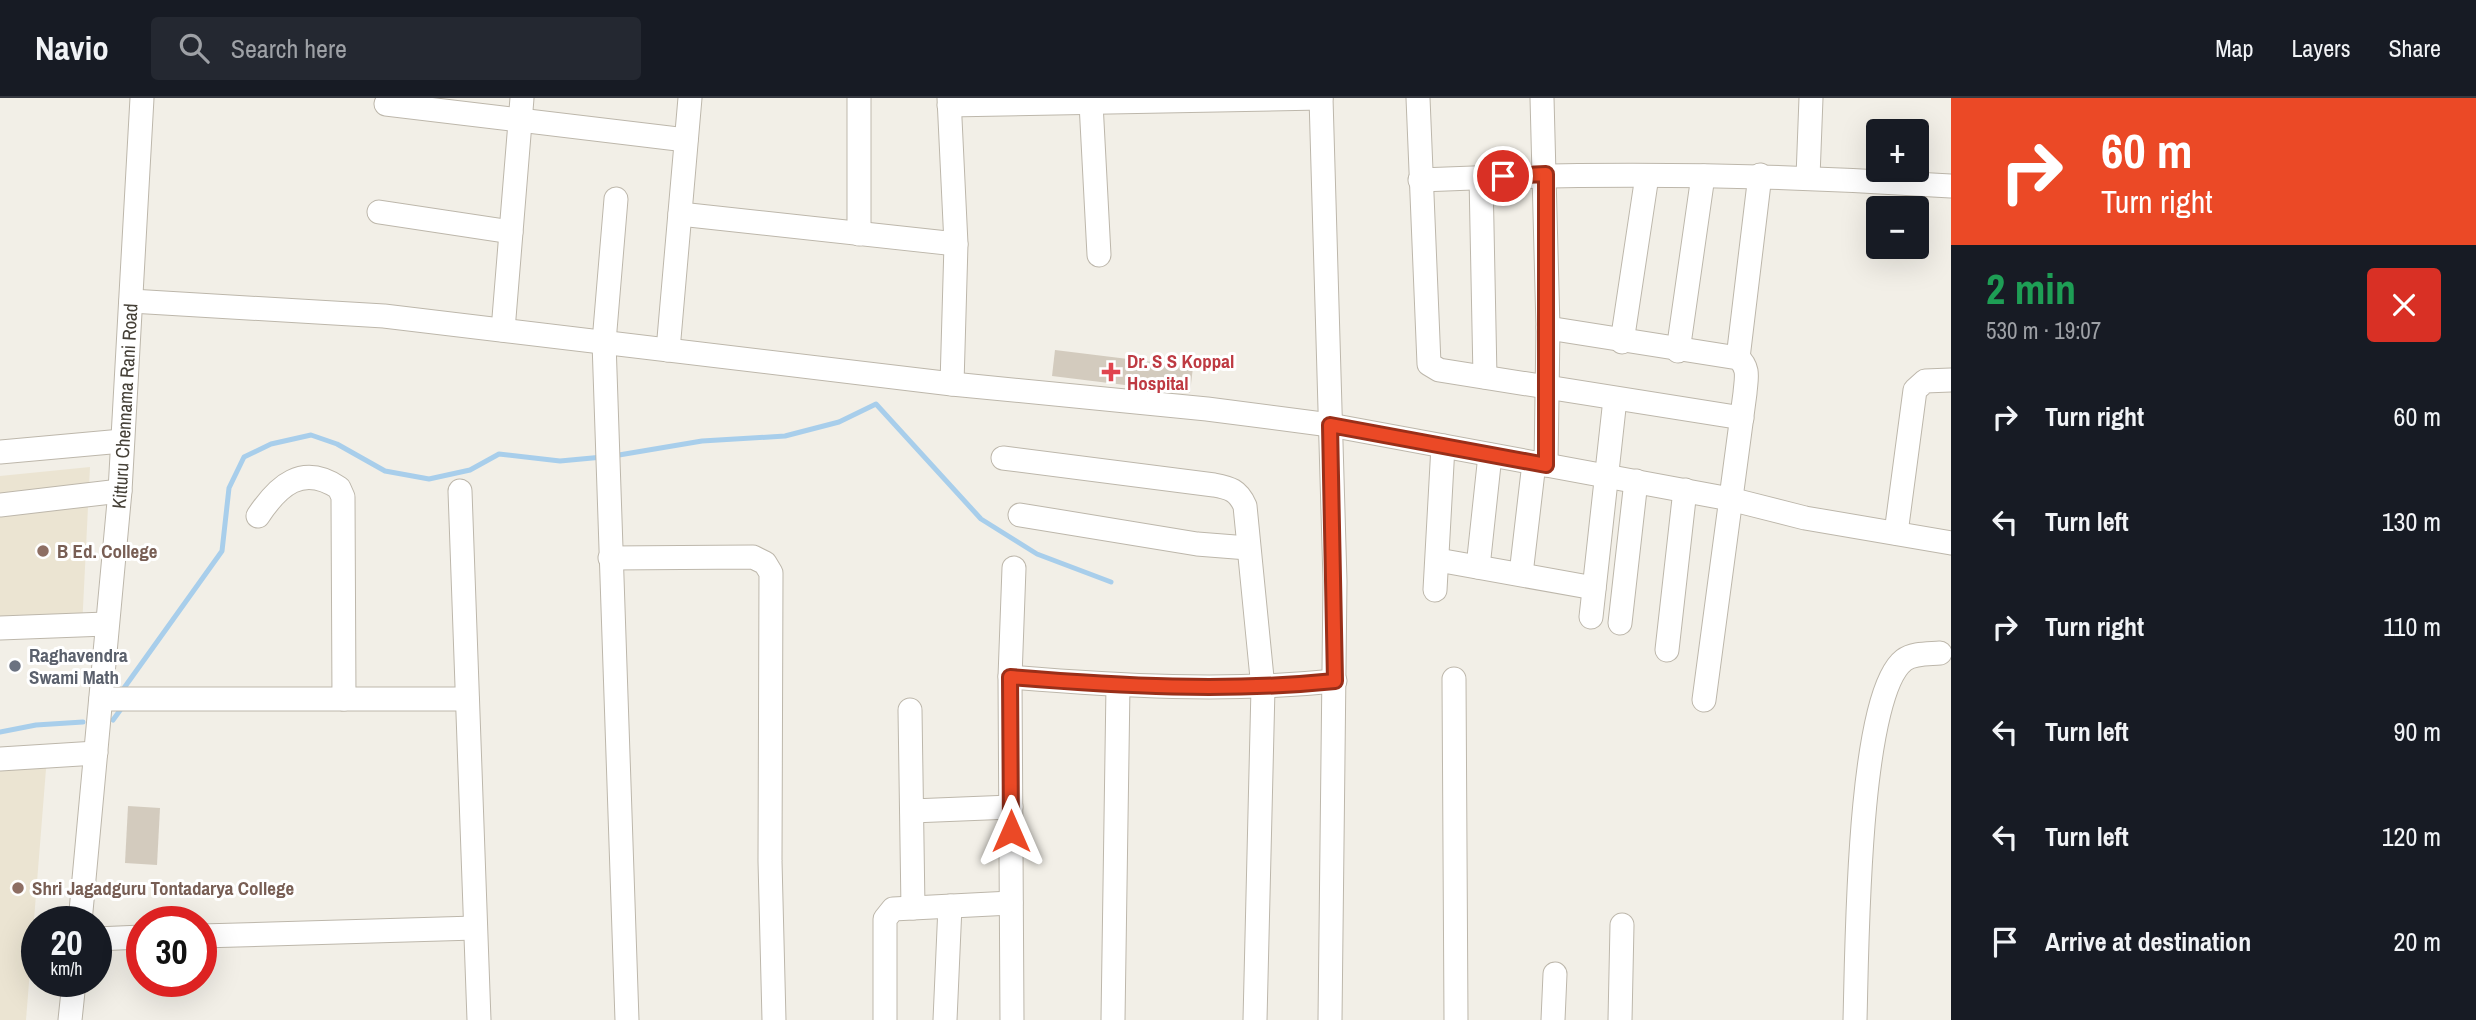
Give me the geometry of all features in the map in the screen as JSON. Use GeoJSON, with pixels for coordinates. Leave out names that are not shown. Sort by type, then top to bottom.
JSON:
{"type":"FeatureCollection","features":[{"type":"Feature","properties":{"kind":"street","name":"Kitturu Chennama Rani Road"},"geometry":{"type":"LineString","coordinates":[[82,906],[120,492],[142,98]]}},
{"type":"Feature","properties":{"kind":"street"},"geometry":{"type":"LineString","coordinates":[[503,330],[522,98]]}},
{"type":"Feature","properties":{"kind":"street"},"geometry":{"type":"LineString","coordinates":[[668,350],[690,98]]}},
{"type":"Feature","properties":{"kind":"street"},"geometry":{"type":"LineString","coordinates":[[859,98],[859,234]]}},
{"type":"Feature","properties":{"kind":"street"},"geometry":{"type":"LineString","coordinates":[[952,384],[956,244],[949,102],[1091,103],[1321,98],[1335,681],[1330,1020]]}},
{"type":"Feature","properties":{"kind":"street"},"geometry":{"type":"LineString","coordinates":[[1418,98],[1429,365],[1439,370],[1547,389],[1742,418]]}},
{"type":"Feature","properties":{"kind":"street"},"geometry":{"type":"LineString","coordinates":[[1521,574],[1540,464],[1547,389],[1546,174],[1542,98]]}},
{"type":"Feature","properties":{"kind":"street"},"geometry":{"type":"LineString","coordinates":[[1808,177],[1811,98]]}},
{"type":"Feature","properties":{"kind":"street"},"geometry":{"type":"LineString","coordinates":[[1091,103],[1099,254]]}},
{"type":"Feature","properties":{"kind":"street"},"geometry":{"type":"LineString","coordinates":[[386,104],[686,140]]}},
{"type":"Feature","properties":{"kind":"street"},"geometry":{"type":"LineString","coordinates":[[1420,180],[1546,174],[1760,175],[1951,186]]}},
{"type":"Feature","properties":{"kind":"street"},"geometry":{"type":"LineString","coordinates":[[1704,700],[1742,418],[1747,371],[1738,358],[1760,175]]}},
{"type":"Feature","properties":{"kind":"street"},"geometry":{"type":"LineString","coordinates":[[1622,342],[1647,176]]}},
{"type":"Feature","properties":{"kind":"street"},"geometry":{"type":"LineString","coordinates":[[1678,351],[1703,176]]}},
{"type":"Feature","properties":{"kind":"street"},"geometry":{"type":"LineString","coordinates":[[1482,177],[1485,377]]}},
{"type":"Feature","properties":{"kind":"street"},"geometry":{"type":"LineString","coordinates":[[616,200],[604,342],[627,1020]]}},
{"type":"Feature","properties":{"kind":"street"},"geometry":{"type":"LineString","coordinates":[[379,212],[511,232]]}},
{"type":"Feature","properties":{"kind":"street"},"geometry":{"type":"LineString","coordinates":[[680,215],[956,244]]}},
{"type":"Feature","properties":{"kind":"street"},"geometry":{"type":"LineString","coordinates":[[131,301],[290,309],[503,330],[952,384],[1207,409],[1330,425],[1685,490],[1805,518],[1951,543]]}},
{"type":"Feature","properties":{"kind":"street"},"geometry":{"type":"LineString","coordinates":[[1548,328],[1678,351],[1738,358]]}},
{"type":"Feature","properties":{"kind":"street"},"geometry":{"type":"LineString","coordinates":[[1896,533],[1915,390],[1925,382],[1951,380]]}},
{"type":"Feature","properties":{"kind":"street"},"geometry":{"type":"LineString","coordinates":[[1591,617],[1604,475],[1615,399]]}},
{"type":"Feature","properties":{"kind":"street"},"geometry":{"type":"LineString","coordinates":[[0,452],[122,441]]}},
{"type":"Feature","properties":{"kind":"street"},"geometry":{"type":"LineString","coordinates":[[1435,590],[1443,446]]}},
{"type":"Feature","properties":{"kind":"street"},"geometry":{"type":"LineString","coordinates":[[1478,567],[1490,454]]}},
{"type":"Feature","properties":{"kind":"street"},"geometry":{"type":"LineString","coordinates":[[1003,458],[1232,489],[1240,495],[1245,506],[1263,688],[1255,1020]]}},
{"type":"Feature","properties":{"kind":"street"},"geometry":{"type":"LineString","coordinates":[[258,516],[272,495],[290,481],[320,480],[339,488],[343,497],[344,699]]}},
{"type":"Feature","properties":{"kind":"street"},"geometry":{"type":"LineString","coordinates":[[1620,623],[1636,481]]}},
{"type":"Feature","properties":{"kind":"street"},"geometry":{"type":"LineString","coordinates":[[1667,650],[1685,490]]}},
{"type":"Feature","properties":{"kind":"street"},"geometry":{"type":"LineString","coordinates":[[460,491],[479,1020]]}},
{"type":"Feature","properties":{"kind":"street"},"geometry":{"type":"LineString","coordinates":[[0,505],[60,496],[120,492]]}},
{"type":"Feature","properties":{"kind":"street"},"geometry":{"type":"LineString","coordinates":[[1020,515],[1197,544],[1248,548]]}},
{"type":"Feature","properties":{"kind":"street"},"geometry":{"type":"LineString","coordinates":[[610,558],[753,557],[765,563],[771,573],[770,861],[774,1020]]}},
{"type":"Feature","properties":{"kind":"street"},"geometry":{"type":"LineString","coordinates":[[1438,560],[1594,588]]}},
{"type":"Feature","properties":{"kind":"street"},"geometry":{"type":"LineString","coordinates":[[1012,1020],[1010,677],[1014,568]]}},
{"type":"Feature","properties":{"kind":"street"},"geometry":{"type":"LineString","coordinates":[[0,628],[106,624]]}},
{"type":"Feature","properties":{"kind":"street"},"geometry":{"type":"LineString","coordinates":[[1855,1020],[1864,791],[1877,722],[1887,687],[1903,661],[1918,654],[1940,653]]}},
{"type":"Feature","properties":{"kind":"street"},"geometry":{"type":"LineString","coordinates":[[1010,677],[1118,686],[1263,688],[1335,681]]}},
{"type":"Feature","properties":{"kind":"street"},"geometry":{"type":"LineString","coordinates":[[1454,679],[1456,1020]]}},
{"type":"Feature","properties":{"kind":"street"},"geometry":{"type":"LineString","coordinates":[[1113,1020],[1118,686]]}},
{"type":"Feature","properties":{"kind":"street"},"geometry":{"type":"LineString","coordinates":[[101,699],[467,699]]}},
{"type":"Feature","properties":{"kind":"street"},"geometry":{"type":"LineString","coordinates":[[910,710],[913,908]]}},
{"type":"Feature","properties":{"kind":"street"},"geometry":{"type":"LineString","coordinates":[[0,759],[96,753]]}},
{"type":"Feature","properties":{"kind":"street"},"geometry":{"type":"LineString","coordinates":[[912,811],[1011,807]]}},
{"type":"Feature","properties":{"kind":"street"},"geometry":{"type":"LineString","coordinates":[[886,1020],[885,919],[893,909],[1011,902]]}},
{"type":"Feature","properties":{"kind":"street"},"geometry":{"type":"LineString","coordinates":[[945,1020],[950,906]]}},
{"type":"Feature","properties":{"kind":"street"},"geometry":{"type":"LineString","coordinates":[[1620,1020],[1622,925]]}},
{"type":"Feature","properties":{"kind":"street"},"geometry":{"type":"LineString","coordinates":[[217,936],[475,928]]}},
{"type":"Feature","properties":{"kind":"street"},"geometry":{"type":"LineString","coordinates":[[1553,1020],[1555,974]]}},
{"type":"Feature","properties":{"kind":"street"},"geometry":{"type":"LineString","coordinates":[[70,1020],[72,997]]}},
{"type":"Feature","properties":{"kind":"shaded area","name":"B Ed. College"},"geometry":{"type":"Polygon","coordinates":[[[90,467],[82,628],[0,626],[0,476],[90,467]]]}},
{"type":"Feature","properties":{"kind":"shaded area","name":"Shri Jagadguru Tontadarya College"},"geometry":{"type":"Polygon","coordinates":[[[48,744],[35,906],[21,906],[21,997],[28,997],[26,1020],[0,1020],[0,756],[48,744]]]}},
{"type":"Feature","properties":{"kind":"building"},"geometry":{"type":"Polygon","coordinates":[[[1055,350],[1193,367],[1190,393],[1052,376],[1055,350]]]}},
{"type":"Feature","properties":{"kind":"building"},"geometry":{"type":"Polygon","coordinates":[[[128,806],[160,808],[157,865],[125,863],[128,806]]]}},
{"type":"Feature","properties":{"kind":"waterway"},"geometry":{"type":"LineString","coordinates":[[613,456],[702,441],[785,436],[839,422],[876,404],[981,519],[1037,554],[1111,582]]}},
{"type":"Feature","properties":{"kind":"waterway"},"geometry":{"type":"LineString","coordinates":[[124,688],[222,551],[229,488],[244,457],[271,444],[311,435],[337,444],[385,471],[429,479],[470,470],[499,454],[560,461],[603,457]]}},
{"type":"Feature","properties":{"kind":"waterway"},"geometry":{"type":"LineString","coordinates":[[113,720],[121,709]]}},
{"type":"Feature","properties":{"kind":"waterway"},"geometry":{"type":"LineString","coordinates":[[0,732],[36,725],[83,722]]}},
{"type":"Feature","properties":{"kind":"place","name":"Dr. S S Koppal Hospital"},"geometry":{"type":"Point","coordinates":[1111,372]}},
{"type":"Feature","properties":{"kind":"place","name":"B Ed. College"},"geometry":{"type":"Point","coordinates":[43,551]}},
{"type":"Feature","properties":{"kind":"place","name":"Raghavendra Swami Math"},"geometry":{"type":"Point","coordinates":[15,666]}},
{"type":"Feature","properties":{"kind":"place","name":"Shri Jagadguru Tontadarya College"},"geometry":{"type":"Point","coordinates":[18,888]}},
{"type":"Feature","properties":{"kind":"route"},"geometry":{"type":"LineString","coordinates":[[1011,831],[1010,677],[1118,686],[1263,688],[1335,681],[1330,425],[1546,465],[1546,174],[1503,176]]}}]}
